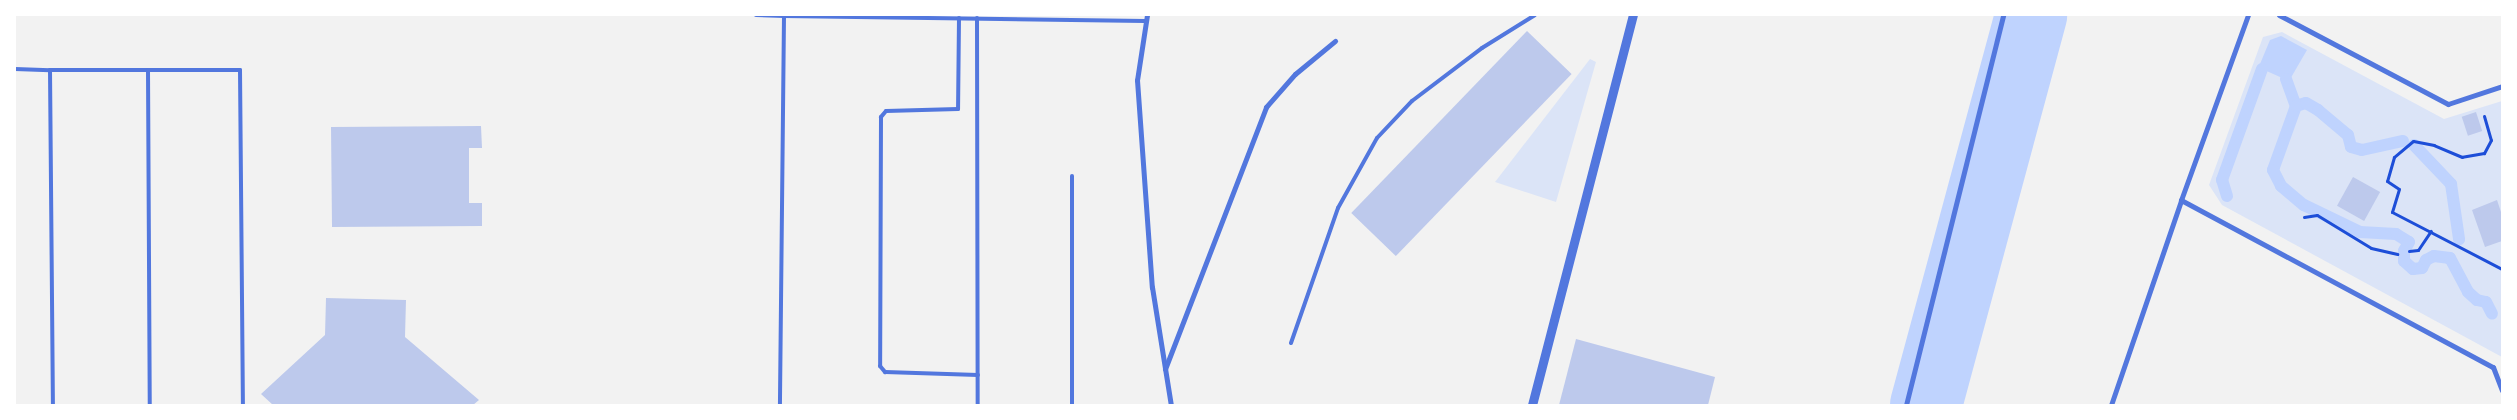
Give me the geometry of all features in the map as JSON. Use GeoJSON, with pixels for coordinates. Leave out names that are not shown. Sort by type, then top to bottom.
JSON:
{"type":"FeatureCollection","features":[{"type":"Feature","properties":{"kind":"street"},"geometry":{"type":"LineString","coordinates":[[1147,15],[1137,87],[1152,287],[1171,405]]}},
{"type":"Feature","properties":{"kind":"street"},"geometry":{"type":"LineString","coordinates":[[1532,405],[1633,15]]}},
{"type":"Feature","properties":{"kind":"street"},"geometry":{"type":"LineString","coordinates":[[1906,405],[2003,15]]}},
{"type":"Feature","properties":{"kind":"street"},"geometry":{"type":"LineString","coordinates":[[2111,405],[2248,15]]}},
{"type":"Feature","properties":{"kind":"street"},"geometry":{"type":"LineString","coordinates":[[2280,15],[2448,104],[2502,86]]}},
{"type":"Feature","properties":{"kind":"street"},"geometry":{"type":"LineString","coordinates":[[1164,370],[1266,108],[1295,74],[1335,40]]}},
{"type":"Feature","properties":{"kind":"street"},"geometry":{"type":"LineString","coordinates":[[2182,200],[2493,367],[2502,390]]}},
{"type":"Feature","properties":{"kind":"lane"},"geometry":{"type":"LineString","coordinates":[[756,15],[1145,21]]}},
{"type":"Feature","properties":{"kind":"lane"},"geometry":{"type":"LineString","coordinates":[[1291,343],[1338,208],[1377,138],[1412,101],[1482,48],[1535,15]]}},
{"type":"Feature","properties":{"kind":"lane"},"geometry":{"type":"LineString","coordinates":[[780,405],[784,16]]}},
{"type":"Feature","properties":{"kind":"lane"},"geometry":{"type":"LineString","coordinates":[[959,18],[958,109],[886,111],[881,117],[880,366],[886,372],[978,375]]}},
{"type":"Feature","properties":{"kind":"lane"},"geometry":{"type":"LineString","coordinates":[[977,18],[978,405]]}},
{"type":"Feature","properties":{"kind":"lane"},"geometry":{"type":"LineString","coordinates":[[15,69],[240,70],[243,405]]}},
{"type":"Feature","properties":{"kind":"lane"},"geometry":{"type":"LineString","coordinates":[[50,70],[53,405]]}},
{"type":"Feature","properties":{"kind":"lane"},"geometry":{"type":"LineString","coordinates":[[148,70],[150,405]]}},
{"type":"Feature","properties":{"kind":"lane"},"geometry":{"type":"LineString","coordinates":[[1072,176],[1072,405]]}},
{"type":"Feature","properties":{"kind":"path"},"geometry":{"type":"LineString","coordinates":[[2484,114],[2491,140],[2484,154],[2462,157],[2434,145],[2413,141],[2394,157],[2387,181],[2399,189],[2392,212],[2502,269]]}},
{"type":"Feature","properties":{"kind":"path"},"geometry":{"type":"LineString","coordinates":[[2304,216],[2317,215],[2371,248],[2397,254]]}},
{"type":"Feature","properties":{"kind":"path"},"geometry":{"type":"LineString","coordinates":[[2409,252],[2418,250],[2431,231]]}},
{"type":"Feature","properties":{"kind":"shaded area"},"geometry":{"type":"Polygon","coordinates":[[[2282,32],[2444,119],[2502,101],[2502,357],[2222,205],[2209,185],[2263,37],[2282,32]]]}},
{"type":"Feature","properties":{"kind":"shaded area"},"geometry":{"type":"Polygon","coordinates":[[[1590,59],[1596,62],[1556,202],[1495,182],[1590,59]]]}},
{"type":"Feature","properties":{"kind":"water"},"geometry":{"type":"Polygon","coordinates":[[[2281,36],[2307,50],[2289,81],[2262,69],[2260,64],[2270,40],[2281,36]]]}},
{"type":"Feature","properties":{"kind":"building"},"geometry":{"type":"Polygon","coordinates":[[[1527,31],[1572,74],[1396,256],[1351,213],[1527,31]]]}},
{"type":"Feature","properties":{"kind":"building"},"geometry":{"type":"Polygon","coordinates":[[[2476,112],[2482,131],[2468,136],[2462,117],[2476,112]]]}},
{"type":"Feature","properties":{"kind":"building"},"geometry":{"type":"Polygon","coordinates":[[[481,126],[482,148],[469,148],[469,203],[482,203],[482,226],[332,227],[331,127],[481,126]]]}},
{"type":"Feature","properties":{"kind":"building"},"geometry":{"type":"Polygon","coordinates":[[[2353,177],[2380,192],[2364,221],[2337,206],[2353,177]]]}},
{"type":"Feature","properties":{"kind":"building"},"geometry":{"type":"Polygon","coordinates":[[[2497,200],[2502,215],[2502,241],[2485,247],[2472,210],[2497,200]]]}},
{"type":"Feature","properties":{"kind":"building"},"geometry":{"type":"Polygon","coordinates":[[[326,298],[406,300],[405,337],[479,400],[473,405],[273,405],[261,394],[325,335],[326,298]]]}},
{"type":"Feature","properties":{"kind":"building"},"geometry":{"type":"Polygon","coordinates":[[[1576,339],[1715,377],[1708,405],[1559,405],[1576,339]]]}},
{"type":"Feature","properties":{"kind":"waterway"},"geometry":{"type":"LineString","coordinates":[[1926,405],[2031,15]]}},
{"type":"Feature","properties":{"kind":"waterway"},"geometry":{"type":"LineString","coordinates":[[2227,196],[2222,180],[2262,69]]}},
{"type":"Feature","properties":{"kind":"waterway"},"geometry":{"type":"LineString","coordinates":[[2286,79],[2296,106],[2273,170],[2281,186],[2304,205],[2360,232],[2396,234],[2409,242],[2404,251],[2404,261],[2413,269],[2422,268],[2426,260],[2434,256],[2450,258],[2468,292],[2477,300],[2486,302],[2492,314]]}},
{"type":"Feature","properties":{"kind":"waterway"},"geometry":{"type":"LineString","coordinates":[[2296,106],[2306,103],[2318,110],[2348,135],[2351,147],[2362,150],[2403,141]]}},
{"type":"Feature","properties":{"kind":"waterway"},"geometry":{"type":"LineString","coordinates":[[2414,145],[2451,184],[2459,239]]}}]}
